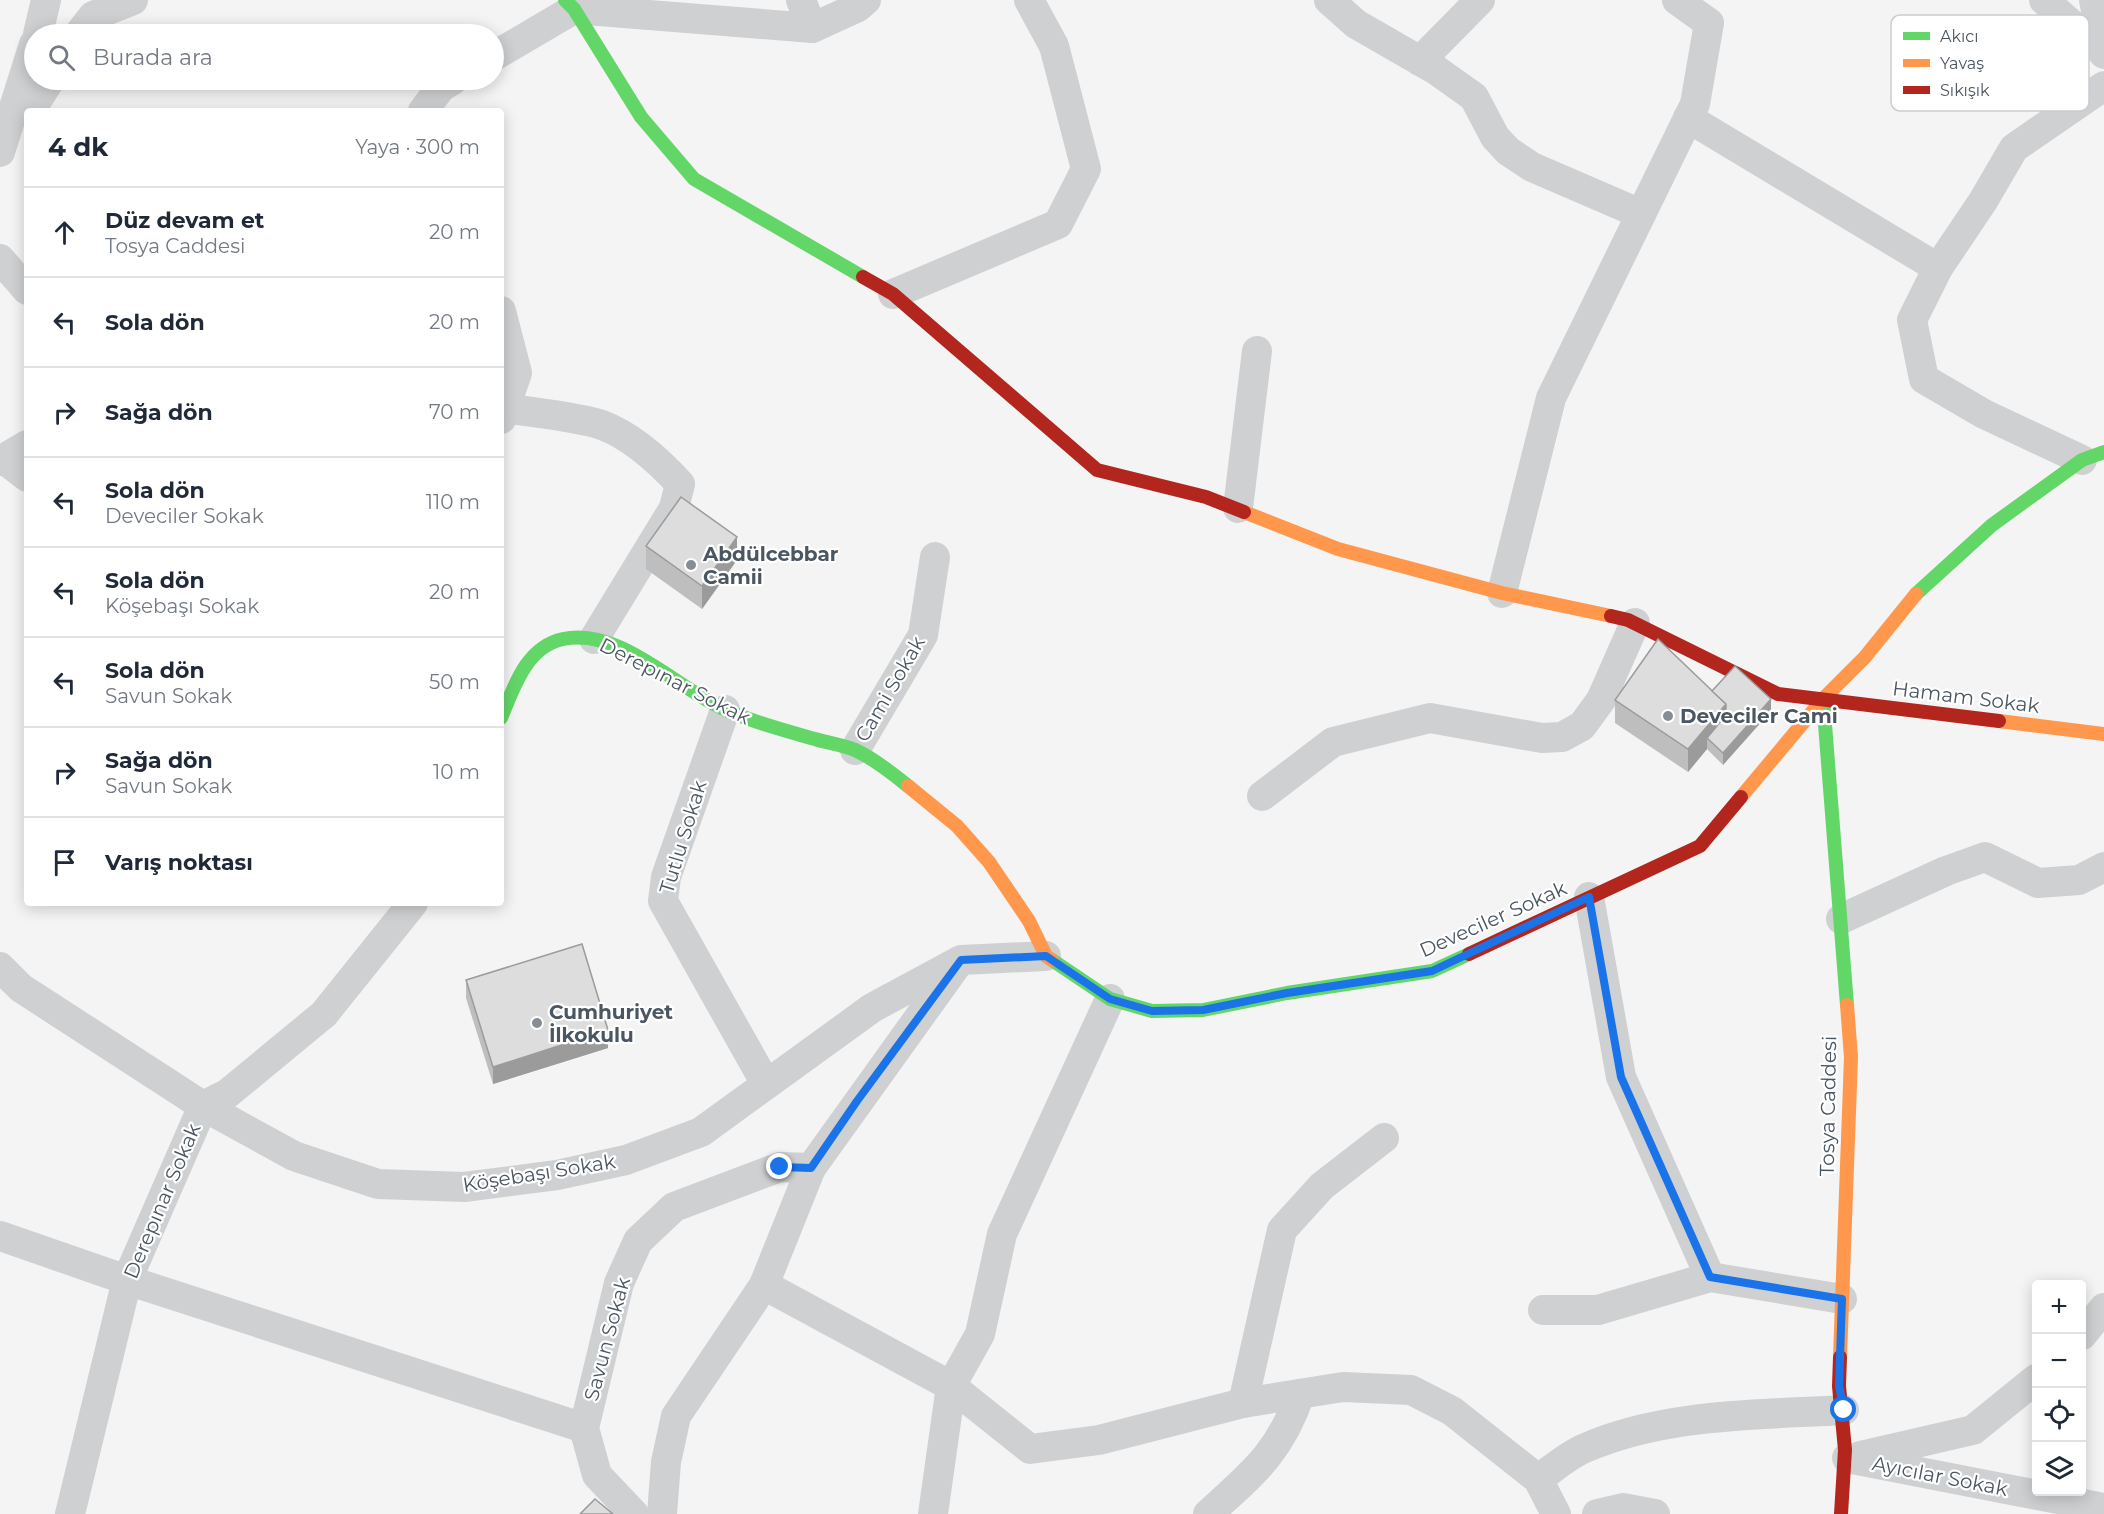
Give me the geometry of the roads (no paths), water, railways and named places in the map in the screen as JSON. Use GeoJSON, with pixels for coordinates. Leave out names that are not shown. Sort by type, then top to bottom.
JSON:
{"type":"FeatureCollection","features":[{"type":"Feature","properties":{"kind":"street"},"geometry":{"type":"LineString","coordinates":[[40,24],[46,0]]}},
{"type":"Feature","properties":{"kind":"street"},"geometry":{"type":"LineString","coordinates":[[87,24],[93,16],[133,0]]}},
{"type":"Feature","properties":{"kind":"street"},"geometry":{"type":"LineString","coordinates":[[801,0],[812,28]]}},
{"type":"Feature","properties":{"kind":"street"},"geometry":{"type":"LineString","coordinates":[[504,49],[570,5],[812,28],[858,8],[866,0]]}},
{"type":"Feature","properties":{"kind":"street"},"geometry":{"type":"LineString","coordinates":[[893,294],[1058,224],[1086,169],[1054,46],[1029,0]]}},
{"type":"Feature","properties":{"kind":"street"},"geometry":{"type":"LineString","coordinates":[[1329,0],[1356,24],[1420,61],[1474,97],[1495,137],[1508,152],[1532,167],[1641,214]]}},
{"type":"Feature","properties":{"kind":"street"},"geometry":{"type":"LineString","coordinates":[[1420,61],[1480,0]]}},
{"type":"Feature","properties":{"kind":"street"},"geometry":{"type":"LineString","coordinates":[[1502,593],[1551,398],[1695,104],[1709,12],[1677,0]]}},
{"type":"Feature","properties":{"kind":"street"},"geometry":{"type":"LineString","coordinates":[[2044,0],[2061,15]]}},
{"type":"Feature","properties":{"kind":"street"},"geometry":{"type":"LineString","coordinates":[[2094,0],[2103,53]]}},
{"type":"Feature","properties":{"kind":"street","name":"Hamam Sokak"},"geometry":{"type":"LineString","coordinates":[[570,5],[641,117],[694,179],[893,294],[1097,470],[1206,497],[1338,549],[1502,593],[1635,623],[1778,694],[2104,734]]}},
{"type":"Feature","properties":{"kind":"street"},"geometry":{"type":"LineString","coordinates":[[2089,40],[2103,53]]}},
{"type":"Feature","properties":{"kind":"street"},"geometry":{"type":"LineString","coordinates":[[0,151],[24,75]]}},
{"type":"Feature","properties":{"kind":"street"},"geometry":{"type":"LineString","coordinates":[[2089,96],[2104,86]]}},
{"type":"Feature","properties":{"kind":"street"},"geometry":{"type":"LineString","coordinates":[[32,108],[44,90]]}},
{"type":"Feature","properties":{"kind":"street"},"geometry":{"type":"LineString","coordinates":[[425,108],[439,90]]}},
{"type":"Feature","properties":{"kind":"street"},"geometry":{"type":"LineString","coordinates":[[2068,111],[2014,148],[1983,201],[1938,268],[1912,320],[1924,379],[1984,414],[2093,456]]}},
{"type":"Feature","properties":{"kind":"street"},"geometry":{"type":"LineString","coordinates":[[1688,118],[1938,268]]}},
{"type":"Feature","properties":{"kind":"street"},"geometry":{"type":"LineString","coordinates":[[0,151],[24,121]]}},
{"type":"Feature","properties":{"kind":"street"},"geometry":{"type":"LineString","coordinates":[[0,259],[24,287]]}},
{"type":"Feature","properties":{"kind":"street"},"geometry":{"type":"LineString","coordinates":[[504,323],[517,373],[504,410]]}},
{"type":"Feature","properties":{"kind":"street"},"geometry":{"type":"LineString","coordinates":[[1238,508],[1257,351]]}},
{"type":"Feature","properties":{"kind":"street"},"geometry":{"type":"LineString","coordinates":[[504,413],[602,425],[654,458],[680,484],[674,508],[594,639]]}},
{"type":"Feature","properties":{"kind":"street","name":"Deveciler Sokak"},"geometry":{"type":"LineString","coordinates":[[1046,956],[1110,999],[1152,1011],[1203,1010],[1287,993],[1432,971],[1700,846],[1823,699],[1865,657],[1924,584],[1992,525],[2093,456]]}},
{"type":"Feature","properties":{"kind":"street","name":"Cami Sokak"},"geometry":{"type":"LineString","coordinates":[[855,750],[923,635],[935,557]]}},
{"type":"Feature","properties":{"kind":"street"},"geometry":{"type":"LineString","coordinates":[[1262,796],[1333,742],[1430,718],[1542,738],[1562,737],[1582,726],[1601,700],[1635,623]]}},
{"type":"Feature","properties":{"kind":"street","name":"Derepınar Sokak"},"geometry":{"type":"LineString","coordinates":[[504,711],[523,667],[546,646],[564,639],[594,639],[627,652],[667,673],[725,710],[768,726],[855,750],[896,776],[957,826],[989,862],[1029,921],[1046,956]]}},
{"type":"Feature","properties":{"kind":"street","name":"Tosya Caddesi"},"geometry":{"type":"LineString","coordinates":[[1823,699],[1851,1057],[1839,1386],[1844,1410],[1847,1458],[1841,1514]]}},
{"type":"Feature","properties":{"kind":"street","name":"Tutlu Sokak"},"geometry":{"type":"LineString","coordinates":[[725,710],[666,877],[663,901],[766,1084]]}},
{"type":"Feature","properties":{"kind":"street"},"geometry":{"type":"LineString","coordinates":[[1841,919],[1946,871],[1985,857],[2038,883],[2079,880],[2104,867]]}},
{"type":"Feature","properties":{"kind":"street"},"geometry":{"type":"LineString","coordinates":[[1589,897],[1621,1077],[1710,1277]]}},
{"type":"Feature","properties":{"kind":"street","name":"Derepınar Sokak"},"geometry":{"type":"LineString","coordinates":[[70,1514],[127,1280],[202,1106],[227,1094],[324,1014],[411,906]]}},
{"type":"Feature","properties":{"kind":"street","name":"Köşebaşı Sokak"},"geometry":{"type":"LineString","coordinates":[[0,967],[21,988],[202,1106],[294,1156],[378,1184],[464,1186],[557,1175],[626,1160],[700,1132],[872,1008],[961,960],[1046,956]]}},
{"type":"Feature","properties":{"kind":"street"},"geometry":{"type":"LineString","coordinates":[[662,1514],[666,1462],[676,1416],[764,1285],[811,1168],[857,1101],[961,960]]}},
{"type":"Feature","properties":{"kind":"street"},"geometry":{"type":"LineString","coordinates":[[933,1514],[951,1386],[980,1334],[1002,1234],[1110,999]]}},
{"type":"Feature","properties":{"kind":"street"},"geometry":{"type":"LineString","coordinates":[[1243,1403],[1282,1230],[1322,1186],[1384,1138]]}},
{"type":"Feature","properties":{"kind":"street","name":"Savun Sokak"},"geometry":{"type":"LineString","coordinates":[[634,1514],[597,1475],[584,1428],[620,1283],[638,1242],[674,1207],[780,1167],[811,1168]]}},
{"type":"Feature","properties":{"kind":"street"},"geometry":{"type":"LineString","coordinates":[[0,1236],[127,1280],[584,1428]]}},
{"type":"Feature","properties":{"kind":"street"},"geometry":{"type":"LineString","coordinates":[[1543,1310],[1598,1310],[1710,1277],[1842,1299]]}},
{"type":"Feature","properties":{"kind":"street"},"geometry":{"type":"LineString","coordinates":[[764,1285],[951,1386],[1030,1449],[1099,1440],[1243,1403],[1343,1387],[1411,1390],[1452,1411],[1538,1479],[1556,1514]]}},
{"type":"Feature","properties":{"kind":"street"},"geometry":{"type":"LineString","coordinates":[[2083,1334],[2104,1308]]}},
{"type":"Feature","properties":{"kind":"street"},"geometry":{"type":"LineString","coordinates":[[1847,1458],[1973,1430],[2032,1383]]}},
{"type":"Feature","properties":{"kind":"street"},"geometry":{"type":"LineString","coordinates":[[1208,1514],[1274,1451],[1290,1422],[1300,1394]]}},
{"type":"Feature","properties":{"kind":"street"},"geometry":{"type":"LineString","coordinates":[[1538,1479],[1583,1449],[1627,1434],[1712,1417],[1844,1410]]}},
{"type":"Feature","properties":{"kind":"street","name":"Ayıcılar Sokak"},"geometry":{"type":"LineString","coordinates":[[1847,1458],[2104,1508]]}},
{"type":"Feature","properties":{"kind":"street"},"geometry":{"type":"LineString","coordinates":[[1597,1514],[1623,1508],[1655,1514]]}},
{"type":"Feature","properties":{"kind":"place","name":"Abdülcebbar Camii"},"geometry":{"type":"Point","coordinates":[691,565]}},
{"type":"Feature","properties":{"kind":"place","name":"Deveciler Cami"},"geometry":{"type":"Point","coordinates":[1668,716]}},
{"type":"Feature","properties":{"kind":"place","name":"Cumhuriyet İlkokulu"},"geometry":{"type":"Point","coordinates":[537,1023]}}]}
